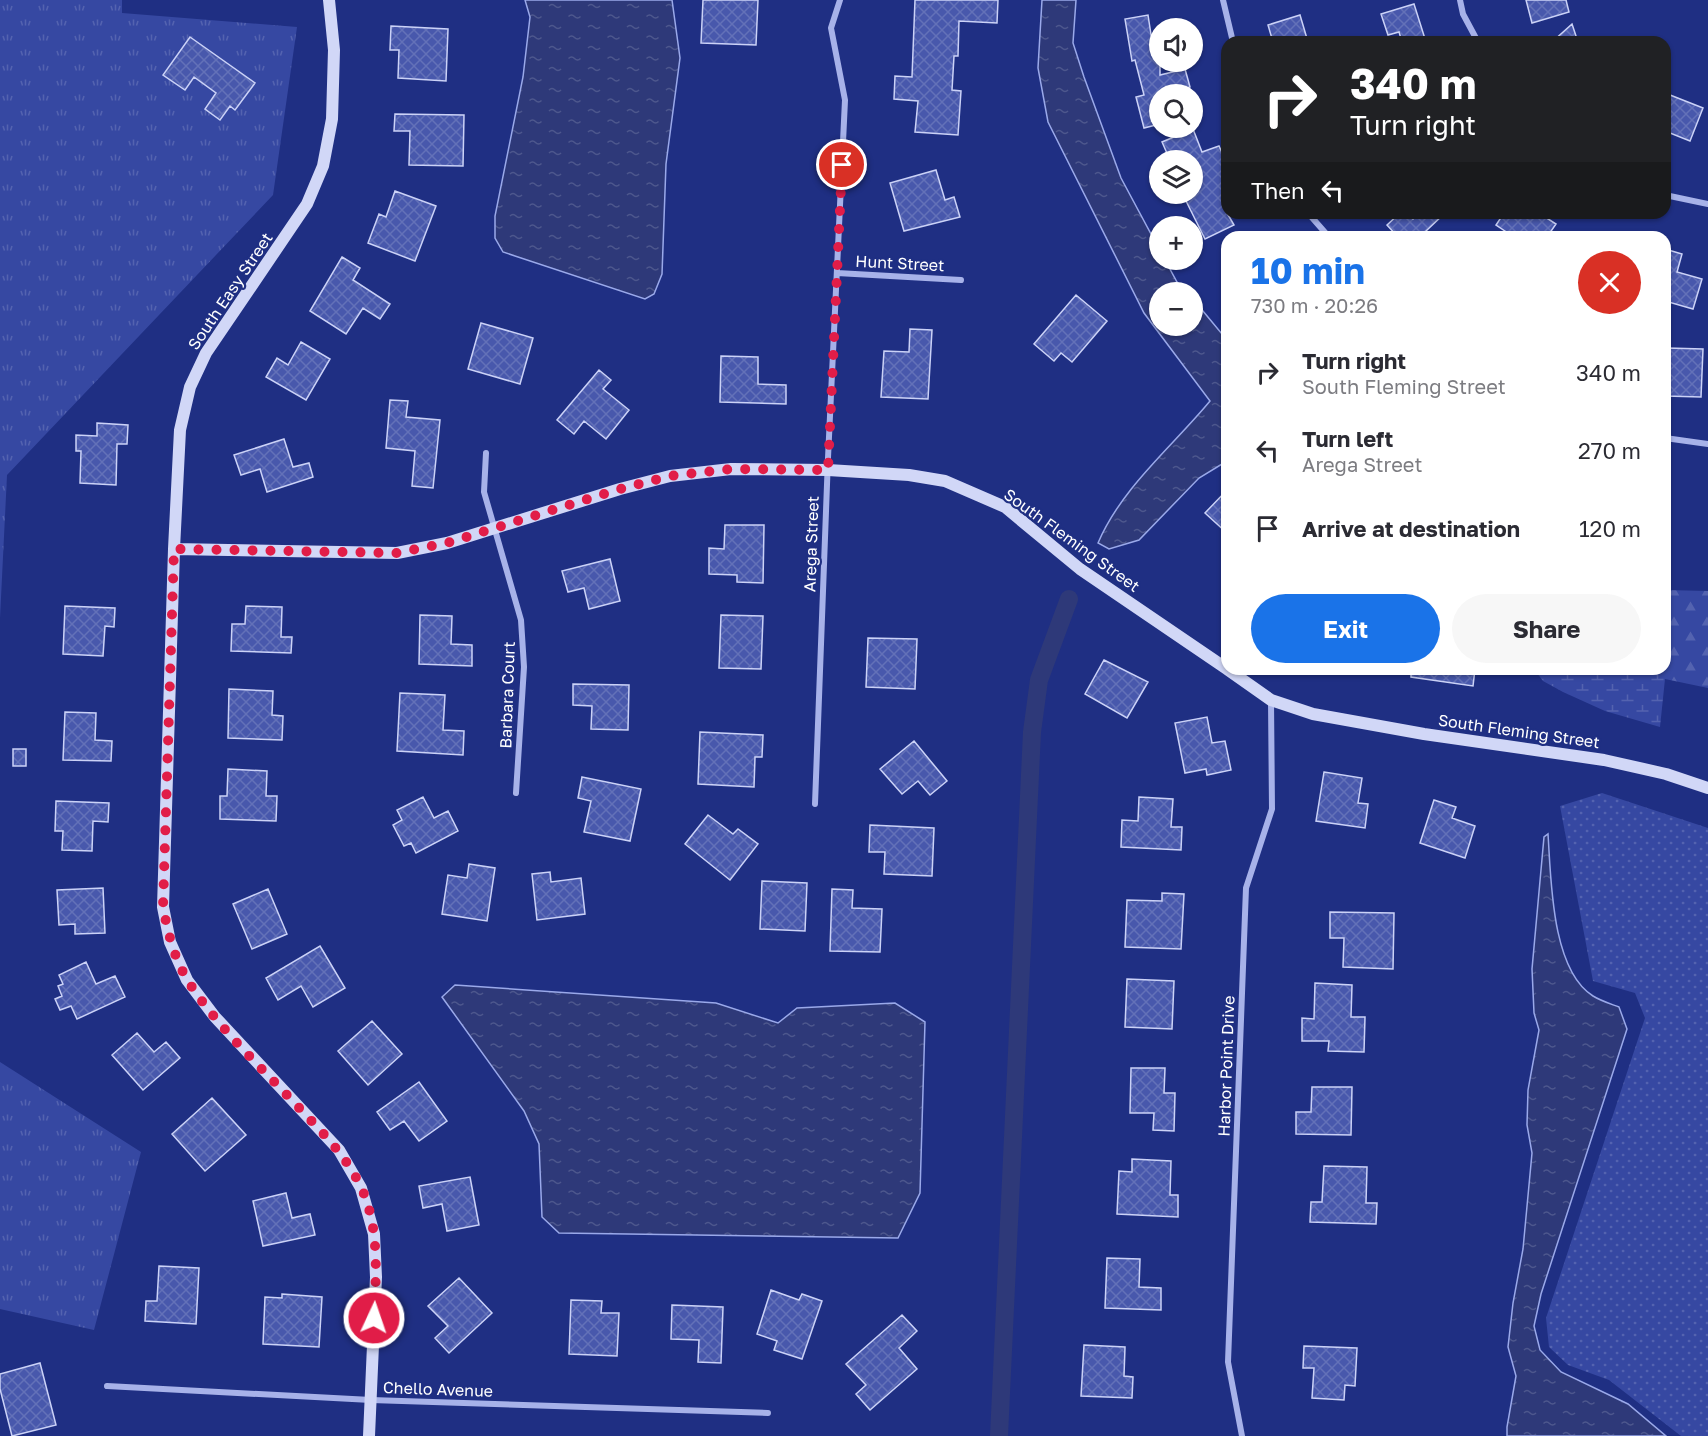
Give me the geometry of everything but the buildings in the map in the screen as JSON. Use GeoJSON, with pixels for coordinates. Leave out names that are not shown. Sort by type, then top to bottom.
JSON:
{"type":"FeatureCollection","features":[{"type":"Feature","properties":{"kind":"street","name":"South Easy Street"},"geometry":{"type":"LineString","coordinates":[[329,0],[334,50],[332,119],[323,166],[307,204],[206,353],[190,387],[180,430],[163,907],[170,942],[187,980],[215,1017],[339,1150],[361,1188],[374,1234],[376,1277],[369,1436]]}},
{"type":"Feature","properties":{"kind":"street","name":"Arega Street"},"geometry":{"type":"LineString","coordinates":[[814,804],[845,100],[831,28],[840,0]]}},
{"type":"Feature","properties":{"kind":"street"},"geometry":{"type":"LineString","coordinates":[[1223,0],[1232,36]]}},
{"type":"Feature","properties":{"kind":"street"},"geometry":{"type":"LineString","coordinates":[[1460,0],[1463,14],[1475,36]]}},
{"type":"Feature","properties":{"kind":"street"},"geometry":{"type":"LineString","coordinates":[[1671,196],[1708,204]]}},
{"type":"Feature","properties":{"kind":"street"},"geometry":{"type":"LineString","coordinates":[[1313,219],[1324,231]]}},
{"type":"Feature","properties":{"kind":"street","name":"Hunt Street"},"geometry":{"type":"LineString","coordinates":[[837,273],[961,280]]}},
{"type":"Feature","properties":{"kind":"street"},"geometry":{"type":"LineString","coordinates":[[1671,439],[1708,444]]}},
{"type":"Feature","properties":{"kind":"street","name":"Barbara Court"},"geometry":{"type":"LineString","coordinates":[[486,453],[484,492],[521,620],[524,667],[516,793]]}},
{"type":"Feature","properties":{"kind":"street","name":"South Fleming Street"},"geometry":{"type":"LineString","coordinates":[[174,549],[397,553],[447,543],[620,489],[670,476],[731,469],[828,470],[909,475],[945,481],[1005,507],[1080,569],[1221,665]]}},
{"type":"Feature","properties":{"kind":"street","name":"South Fleming Street"},"geometry":{"type":"LineString","coordinates":[[1236,675],[1271,700],[1313,714],[1424,734],[1604,760],[1666,774],[1708,788]]}},
{"type":"Feature","properties":{"kind":"street","name":"Harbor Point Drive"},"geometry":{"type":"LineString","coordinates":[[1242,1436],[1228,1362],[1246,888],[1272,809],[1271,700]]}},
{"type":"Feature","properties":{"kind":"street","name":"Chello Avenue"},"geometry":{"type":"LineString","coordinates":[[107,1386],[371,1400],[768,1413]]}},
{"type":"Feature","properties":{"kind":"green space"},"geometry":{"type":"Polygon","coordinates":[[[0,0],[122,0],[122,13],[297,27],[273,195],[7,475],[0,618],[0,0]]]}},
{"type":"Feature","properties":{"kind":"green space"},"geometry":{"type":"Polygon","coordinates":[[[1671,590],[1708,591],[1708,688],[1665,679],[1665,675],[1671,675],[1671,590]]]}},
{"type":"Feature","properties":{"kind":"green space"},"geometry":{"type":"Polygon","coordinates":[[[1538,675],[1665,675],[1660,727],[1605,711],[1543,681],[1538,675]]]}},
{"type":"Feature","properties":{"kind":"green space"},"geometry":{"type":"Polygon","coordinates":[[[1602,793],[1708,828],[1708,1436],[1681,1436],[1609,1380],[1568,1365],[1549,1347],[1546,1318],[1645,1018],[1635,993],[1593,981],[1560,806],[1602,793]]]}},
{"type":"Feature","properties":{"kind":"green space"},"geometry":{"type":"Polygon","coordinates":[[[0,1062],[141,1152],[94,1330],[0,1309],[0,1062]]]}},
{"type":"Feature","properties":{"kind":"water"},"geometry":{"type":"Polygon","coordinates":[[[525,0],[672,0],[680,58],[666,164],[662,274],[654,294],[645,299],[503,252],[495,238],[495,216],[523,77],[530,17],[525,0]]]}},
{"type":"Feature","properties":{"kind":"water"},"geometry":{"type":"Polygon","coordinates":[[[1042,0],[1076,0],[1073,43],[1121,178],[1149,230],[1149,270],[1170,270],[1177,282],[1149,282],[1149,320],[1144,313],[1048,122],[1038,68],[1042,0]]]}},
{"type":"Feature","properties":{"kind":"water"},"geometry":{"type":"Polygon","coordinates":[[[1203,311],[1221,333],[1221,465],[1199,478],[1139,540],[1109,549],[1098,543],[1120,504],[1134,486],[1210,401],[1161,336],[1203,336],[1203,311]]]}},
{"type":"Feature","properties":{"kind":"water"},"geometry":{"type":"Polygon","coordinates":[[[1548,834],[1552,897],[1561,945],[1569,966],[1579,983],[1593,996],[1619,1007],[1627,1029],[1541,1294],[1534,1326],[1540,1350],[1561,1372],[1628,1404],[1666,1436],[1507,1436],[1516,1376],[1508,1347],[1523,1249],[1532,1153],[1527,1125],[1528,1090],[1539,1030],[1534,1013],[1532,969],[1544,837],[1548,834]]]}},
{"type":"Feature","properties":{"kind":"water"},"geometry":{"type":"Polygon","coordinates":[[[455,985],[716,1003],[778,1023],[797,1008],[895,1003],[925,1022],[920,1193],[898,1238],[559,1233],[542,1217],[539,1144],[524,1111],[442,997],[455,985]]]}},
{"type":"Feature","properties":{"kind":"waterway"},"geometry":{"type":"LineString","coordinates":[[999,1436],[1032,732],[1039,680],[1069,599]]}},
{"type":"Feature","properties":{"kind":"route"},"geometry":{"type":"LineString","coordinates":[[374,1318],[376,1277],[374,1234],[361,1188],[339,1150],[215,1017],[187,980],[170,942],[163,907],[174,549],[397,553],[447,543],[620,489],[670,476],[731,469],[828,470],[842,165]]}}]}
